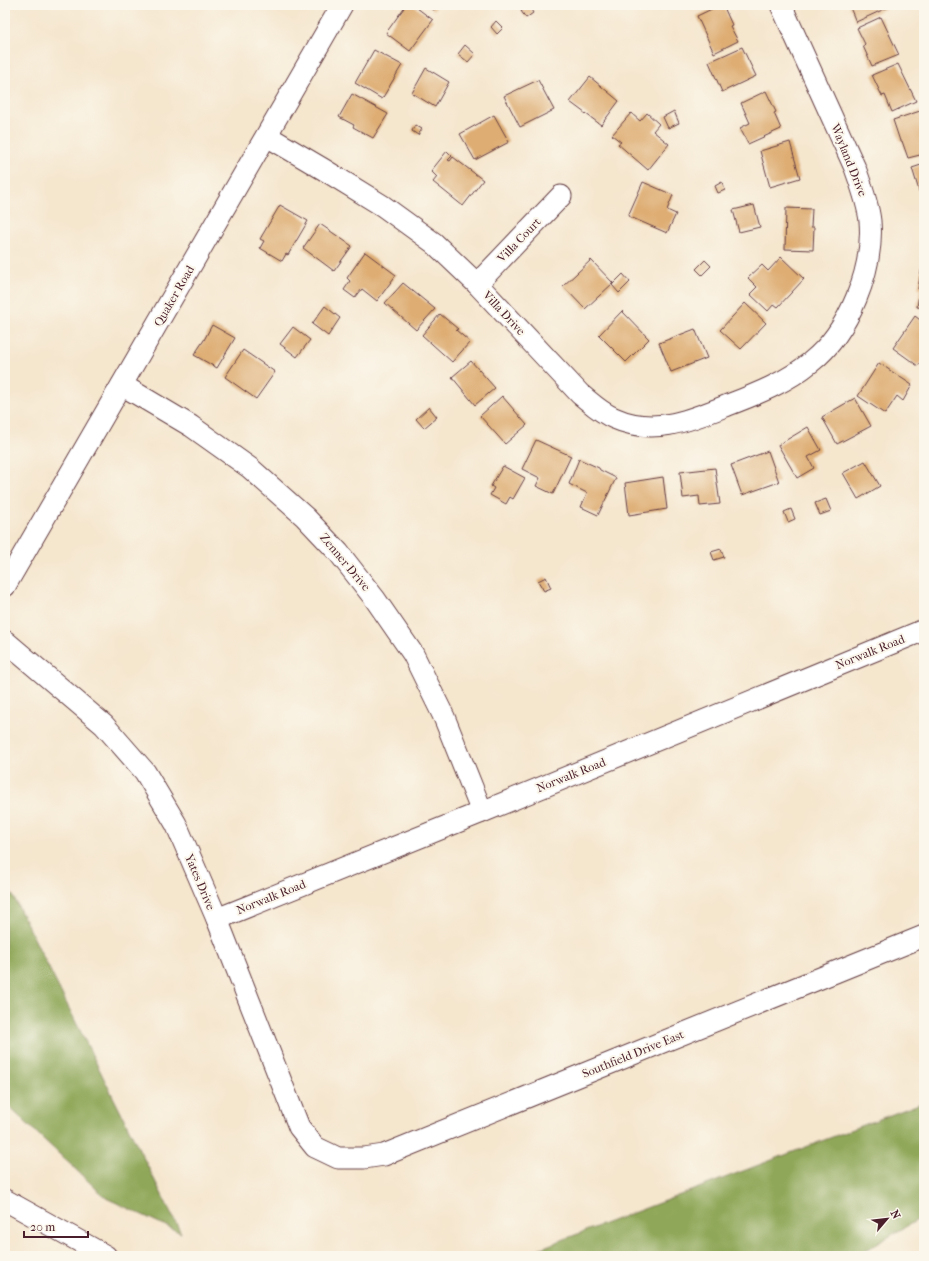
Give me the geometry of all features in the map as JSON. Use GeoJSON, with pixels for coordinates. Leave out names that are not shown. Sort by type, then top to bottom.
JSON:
{"type":"FeatureCollection","features":[{"type":"Feature","properties":{"kind":"street","name":"Quaker Road"},"geometry":{"type":"LineString","coordinates":[[5,586],[342,5]]}},
{"type":"Feature","properties":{"kind":"street","name":"Wayland Drive"},"geometry":{"type":"LineString","coordinates":[[753,396],[785,380],[812,362],[843,325],[854,305],[862,283],[868,259],[870,235],[870,220],[864,194],[855,168],[781,5]]}},
{"type":"Feature","properties":{"kind":"street","name":"Villa Drive"},"geometry":{"type":"LineString","coordinates":[[267,136],[383,206],[434,243],[477,284],[580,394],[596,407],[614,418],[634,425],[655,427],[676,424],[753,396]]}},
{"type":"Feature","properties":{"kind":"street","name":"Villa Court"},"geometry":{"type":"LineString","coordinates":[[477,284],[561,196]]}},
{"type":"Feature","properties":{"kind":"street","name":"Zenner Drive"},"geometry":{"type":"LineString","coordinates":[[122,385],[191,426],[250,468],[305,517],[339,553],[375,599],[413,654],[444,717],[482,812]]}},
{"type":"Feature","properties":{"kind":"street","name":"Norwalk Road"},"geometry":{"type":"LineString","coordinates":[[217,919],[482,812],[924,630]]}},
{"type":"Feature","properties":{"kind":"street","name":"Yates Drive"},"geometry":{"type":"LineString","coordinates":[[5,641],[104,725],[145,772],[176,824],[217,919],[299,1126],[315,1147],[338,1158]]}},
{"type":"Feature","properties":{"kind":"street","name":"Southfield Drive East"},"geometry":{"type":"LineString","coordinates":[[338,1158],[364,1158],[384,1155],[924,936]]}},
{"type":"Feature","properties":{"kind":"street"},"geometry":{"type":"LineString","coordinates":[[5,1200],[106,1256]]}},
{"type":"Feature","properties":{"kind":"green space"},"geometry":{"type":"Polygon","coordinates":[[[5,880],[181,1233],[106,1198],[5,1103],[5,880]]]}},
{"type":"Feature","properties":{"kind":"green space"},"geometry":{"type":"Polygon","coordinates":[[[924,1102],[924,1216],[856,1256],[520,1256],[924,1102]]]}},
{"type":"Feature","properties":{"kind":"building"},"geometry":{"type":"Polygon","coordinates":[[[406,5],[413,5],[433,20],[410,51],[386,33],[406,5]]]}},
{"type":"Feature","properties":{"kind":"building"},"geometry":{"type":"Polygon","coordinates":[[[427,5],[437,5],[434,10],[427,5]]]}},
{"type":"Feature","properties":{"kind":"building"},"geometry":{"type":"Polygon","coordinates":[[[723,5],[732,25],[730,26],[738,41],[714,53],[697,16],[723,5]]]}},
{"type":"Feature","properties":{"kind":"building"},"geometry":{"type":"Polygon","coordinates":[[[849,5],[890,5],[891,6],[856,22],[849,5]]]}},
{"type":"Feature","properties":{"kind":"building"},"geometry":{"type":"Polygon","coordinates":[[[529,6],[533,13],[526,18],[521,11],[529,6]]]}},
{"type":"Feature","properties":{"kind":"building"},"geometry":{"type":"Polygon","coordinates":[[[881,17],[899,55],[872,66],[863,46],[865,44],[857,28],[881,17]]]}},
{"type":"Feature","properties":{"kind":"building"},"geometry":{"type":"Polygon","coordinates":[[[496,21],[503,28],[497,34],[491,27],[496,21]]]}},
{"type":"Feature","properties":{"kind":"building"},"geometry":{"type":"Polygon","coordinates":[[[465,45],[475,54],[468,62],[458,54],[465,45]]]}},
{"type":"Feature","properties":{"kind":"building"},"geometry":{"type":"Polygon","coordinates":[[[742,47],[756,76],[722,92],[709,62],[742,47]]]}},
{"type":"Feature","properties":{"kind":"building"},"geometry":{"type":"Polygon","coordinates":[[[374,50],[402,65],[382,99],[355,83],[374,50]]]}},
{"type":"Feature","properties":{"kind":"building"},"geometry":{"type":"Polygon","coordinates":[[[898,64],[916,101],[892,112],[885,95],[882,96],[872,75],[898,64]]]}},
{"type":"Feature","properties":{"kind":"building"},"geometry":{"type":"Polygon","coordinates":[[[426,68],[449,82],[435,107],[412,93],[426,68]]]}},
{"type":"Feature","properties":{"kind":"building"},"geometry":{"type":"Polygon","coordinates":[[[590,77],[619,101],[601,125],[570,102],[590,77]]]}},
{"type":"Feature","properties":{"kind":"building"},"geometry":{"type":"Polygon","coordinates":[[[538,80],[554,110],[520,127],[504,96],[538,80]]]}},
{"type":"Feature","properties":{"kind":"building"},"geometry":{"type":"Polygon","coordinates":[[[766,91],[776,112],[774,113],[781,129],[748,144],[740,128],[750,123],[741,103],[766,91]]]}},
{"type":"Feature","properties":{"kind":"building"},"geometry":{"type":"Polygon","coordinates":[[[352,94],[388,114],[373,138],[339,117],[352,94]]]}},
{"type":"Feature","properties":{"kind":"building"},"geometry":{"type":"Polygon","coordinates":[[[674,111],[679,123],[668,128],[663,117],[674,111]]]}},
{"type":"Feature","properties":{"kind":"building"},"geometry":{"type":"Polygon","coordinates":[[[920,111],[924,123],[924,154],[908,158],[893,120],[920,111]]]}},
{"type":"Feature","properties":{"kind":"building"},"geometry":{"type":"Polygon","coordinates":[[[631,113],[640,121],[647,113],[659,124],[653,131],[669,144],[648,170],[618,144],[621,142],[612,135],[631,113]]]}},
{"type":"Feature","properties":{"kind":"building"},"geometry":{"type":"Polygon","coordinates":[[[494,115],[509,142],[475,160],[460,134],[494,115]]]}},
{"type":"Feature","properties":{"kind":"building"},"geometry":{"type":"Polygon","coordinates":[[[415,125],[422,129],[418,135],[412,131],[415,125]]]}},
{"type":"Feature","properties":{"kind":"building"},"geometry":{"type":"Polygon","coordinates":[[[790,142],[800,178],[770,187],[760,151],[790,142]]]}},
{"type":"Feature","properties":{"kind":"building"},"geometry":{"type":"Polygon","coordinates":[[[447,151],[452,156],[448,160],[450,161],[453,157],[483,180],[463,206],[433,182],[437,177],[431,171],[447,151]]]}},
{"type":"Feature","properties":{"kind":"building"},"geometry":{"type":"Polygon","coordinates":[[[924,164],[924,207],[912,168],[924,164]]]}},
{"type":"Feature","properties":{"kind":"building"},"geometry":{"type":"Polygon","coordinates":[[[643,182],[673,195],[667,210],[676,214],[667,233],[628,216],[643,182]]]}},
{"type":"Feature","properties":{"kind":"building"},"geometry":{"type":"Polygon","coordinates":[[[722,182],[725,190],[718,193],[715,186],[722,182]]]}},
{"type":"Feature","properties":{"kind":"building"},"geometry":{"type":"Polygon","coordinates":[[[280,205],[308,221],[288,255],[286,254],[282,261],[260,248],[264,241],[260,239],[280,205]]]}},
{"type":"Feature","properties":{"kind":"building"},"geometry":{"type":"Polygon","coordinates":[[[754,205],[760,227],[739,232],[733,210],[754,205]]]}},
{"type":"Feature","properties":{"kind":"building"},"geometry":{"type":"Polygon","coordinates":[[[786,208],[812,209],[811,227],[814,227],[813,250],[785,249],[786,208]]]}},
{"type":"Feature","properties":{"kind":"building"},"geometry":{"type":"Polygon","coordinates":[[[320,224],[352,246],[334,271],[303,248],[320,224]]]}},
{"type":"Feature","properties":{"kind":"building"},"geometry":{"type":"Polygon","coordinates":[[[365,252],[396,275],[377,301],[362,289],[355,298],[344,290],[350,281],[347,278],[365,252]]]}},
{"type":"Feature","properties":{"kind":"building"},"geometry":{"type":"Polygon","coordinates":[[[781,257],[804,279],[778,307],[774,304],[768,311],[750,294],[757,287],[748,278],[762,265],[768,271],[781,257]]]}},
{"type":"Feature","properties":{"kind":"building"},"geometry":{"type":"Polygon","coordinates":[[[591,260],[613,283],[585,309],[563,286],[591,260]]]}},
{"type":"Feature","properties":{"kind":"building"},"geometry":{"type":"Polygon","coordinates":[[[705,260],[711,266],[702,275],[696,269],[705,260]]]}},
{"type":"Feature","properties":{"kind":"building"},"geometry":{"type":"Polygon","coordinates":[[[922,266],[924,266],[924,308],[917,307],[922,266]]]}},
{"type":"Feature","properties":{"kind":"building"},"geometry":{"type":"Polygon","coordinates":[[[623,274],[630,282],[619,293],[612,285],[623,274]]]}},
{"type":"Feature","properties":{"kind":"building"},"geometry":{"type":"Polygon","coordinates":[[[403,283],[435,309],[416,330],[385,303],[403,283]]]}},
{"type":"Feature","properties":{"kind":"building"},"geometry":{"type":"Polygon","coordinates":[[[745,303],[766,323],[741,349],[720,330],[745,303]]]}},
{"type":"Feature","properties":{"kind":"building"},"geometry":{"type":"Polygon","coordinates":[[[325,306],[340,318],[328,336],[312,324],[325,306]]]}},
{"type":"Feature","properties":{"kind":"building"},"geometry":{"type":"Polygon","coordinates":[[[622,311],[649,339],[626,362],[599,335],[622,311]]]}},
{"type":"Feature","properties":{"kind":"building"},"geometry":{"type":"Polygon","coordinates":[[[440,314],[458,329],[456,330],[470,342],[452,362],[422,335],[440,314]]]}},
{"type":"Feature","properties":{"kind":"building"},"geometry":{"type":"Polygon","coordinates":[[[915,316],[924,323],[924,358],[918,366],[893,348],[915,316]]]}},
{"type":"Feature","properties":{"kind":"building"},"geometry":{"type":"Polygon","coordinates":[[[212,325],[235,338],[217,368],[194,355],[212,325]]]}},
{"type":"Feature","properties":{"kind":"building"},"geometry":{"type":"Polygon","coordinates":[[[293,327],[310,340],[297,357],[280,344],[293,327]]]}},
{"type":"Feature","properties":{"kind":"building"},"geometry":{"type":"Polygon","coordinates":[[[695,329],[707,358],[671,372],[659,343],[695,329]]]}},
{"type":"Feature","properties":{"kind":"building"},"geometry":{"type":"Polygon","coordinates":[[[243,350],[275,372],[256,399],[225,377],[243,350]]]}},
{"type":"Feature","properties":{"kind":"building"},"geometry":{"type":"Polygon","coordinates":[[[471,361],[495,388],[475,405],[452,377],[471,361]]]}},
{"type":"Feature","properties":{"kind":"building"},"geometry":{"type":"Polygon","coordinates":[[[879,363],[912,385],[903,401],[897,396],[885,414],[858,396],[879,363]]]}},
{"type":"Feature","properties":{"kind":"building"},"geometry":{"type":"Polygon","coordinates":[[[502,396],[527,425],[505,444],[480,416],[502,396]]]}},
{"type":"Feature","properties":{"kind":"building"},"geometry":{"type":"Polygon","coordinates":[[[855,398],[871,426],[837,444],[822,417],[855,398]]]}},
{"type":"Feature","properties":{"kind":"building"},"geometry":{"type":"Polygon","coordinates":[[[429,407],[437,417],[424,428],[416,419],[429,407]]]}},
{"type":"Feature","properties":{"kind":"building"},"geometry":{"type":"Polygon","coordinates":[[[808,427],[821,450],[808,457],[814,468],[797,478],[778,445],[808,427]]]}},
{"type":"Feature","properties":{"kind":"building"},"geometry":{"type":"Polygon","coordinates":[[[536,440],[571,456],[553,494],[536,486],[540,478],[522,469],[536,440]]]}},
{"type":"Feature","properties":{"kind":"building"},"geometry":{"type":"Polygon","coordinates":[[[768,451],[779,482],[742,495],[731,465],[768,451]]]}},
{"type":"Feature","properties":{"kind":"building"},"geometry":{"type":"Polygon","coordinates":[[[579,459],[616,478],[598,515],[581,507],[587,493],[569,484],[579,459]]]}},
{"type":"Feature","properties":{"kind":"building"},"geometry":{"type":"Polygon","coordinates":[[[865,461],[880,486],[858,499],[843,473],[865,461]]]}},
{"type":"Feature","properties":{"kind":"building"},"geometry":{"type":"Polygon","coordinates":[[[503,466],[525,478],[513,499],[510,497],[506,504],[490,495],[494,488],[491,486],[503,466]]]}},
{"type":"Feature","properties":{"kind":"building"},"geometry":{"type":"Polygon","coordinates":[[[715,468],[720,504],[700,506],[699,496],[683,498],[680,472],[715,468]]]}},
{"type":"Feature","properties":{"kind":"building"},"geometry":{"type":"Polygon","coordinates":[[[663,477],[667,509],[629,515],[625,483],[663,477]]]}},
{"type":"Feature","properties":{"kind":"building"},"geometry":{"type":"Polygon","coordinates":[[[826,499],[831,511],[820,515],[815,503],[826,499]]]}},
{"type":"Feature","properties":{"kind":"building"},"geometry":{"type":"Polygon","coordinates":[[[791,509],[795,519],[788,522],[784,512],[791,509]]]}},
{"type":"Feature","properties":{"kind":"building"},"geometry":{"type":"Polygon","coordinates":[[[721,549],[724,557],[714,560],[711,552],[721,549]]]}},
{"type":"Feature","properties":{"kind":"building"},"geometry":{"type":"Polygon","coordinates":[[[546,577],[551,588],[544,591],[538,581],[546,577]]]}}]}
